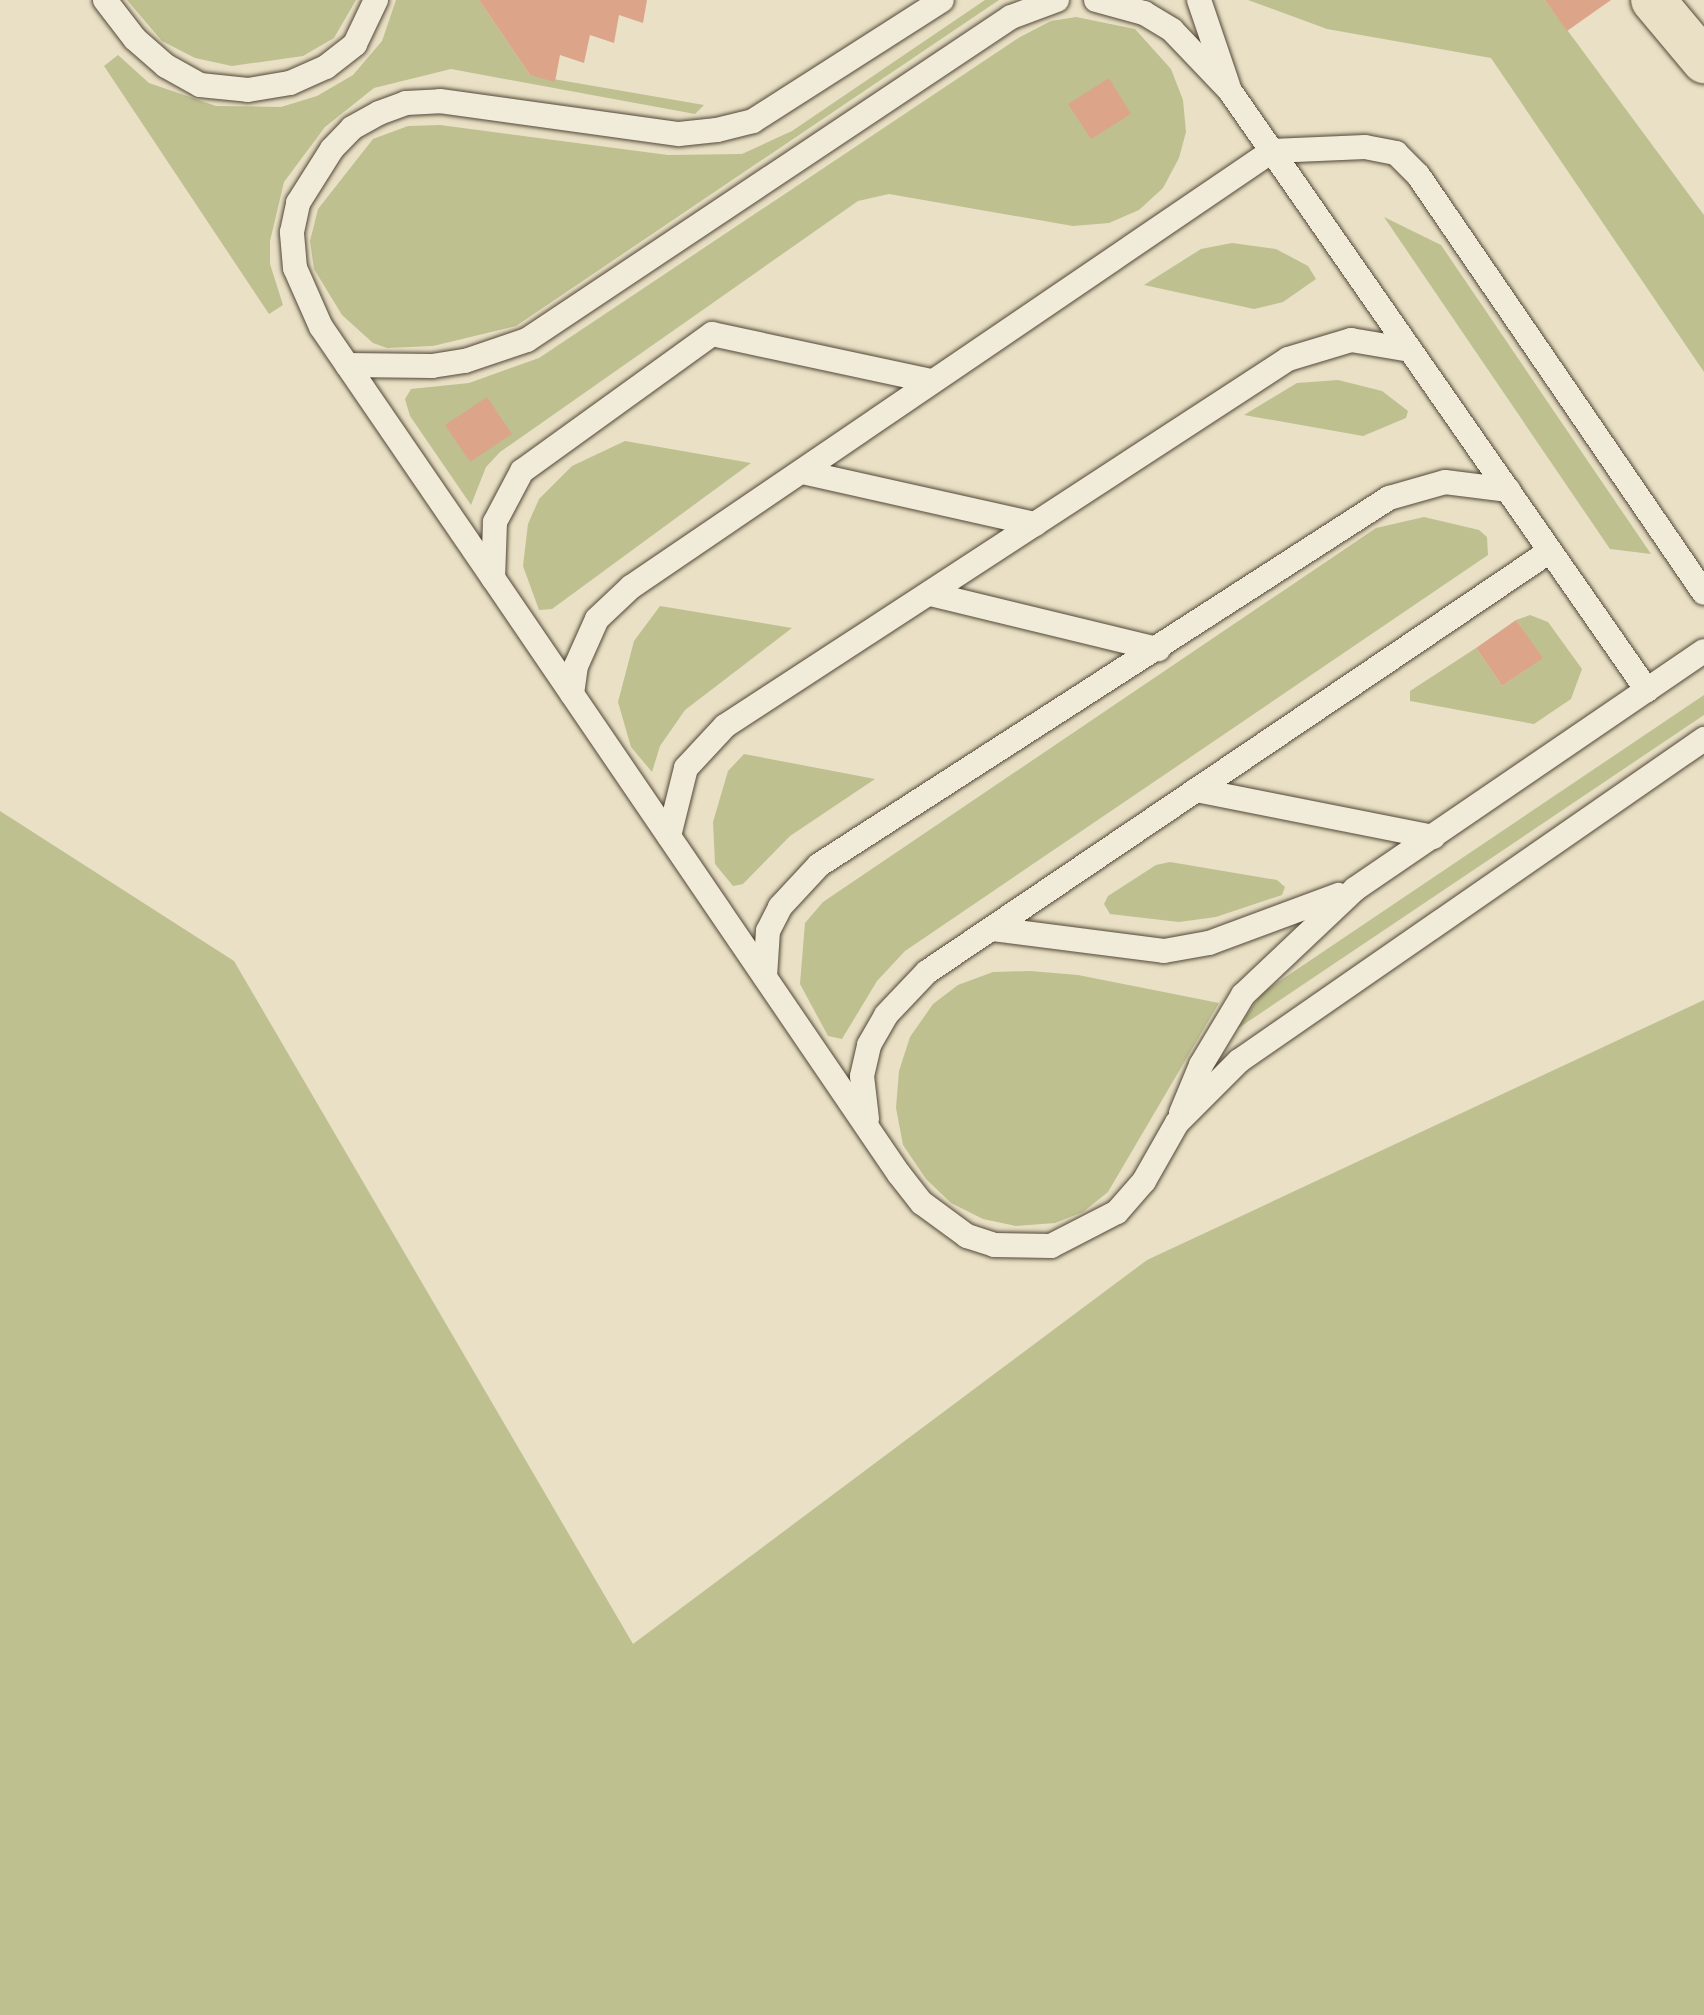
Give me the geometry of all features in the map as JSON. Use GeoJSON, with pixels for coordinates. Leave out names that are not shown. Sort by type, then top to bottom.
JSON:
{"type":"FeatureCollection","features":[{"type":"Feature","properties":{"kind":"highway"},"geometry":{"type":"LineString","coordinates":[[1653,0],[1704,61]]}},
{"type":"Feature","properties":{"kind":"lane"},"geometry":{"type":"LineString","coordinates":[[105,0],[135,39],[166,66],[200,85],[248,90],[290,83],[326,67],[355,44],[376,0]]}},
{"type":"Feature","properties":{"kind":"lane"},"geometry":{"type":"LineString","coordinates":[[942,0],[753,121],[717,130],[679,134],[440,101],[406,103],[352,128],[314,176],[298,203],[292,232],[295,268],[307,299],[347,365],[922,1203],[947,1223],[994,1245],[1019,1247],[1051,1246],[1117,1212],[1144,1181],[1177,1123],[1201,1065],[1243,995],[1355,889],[1704,651]]}},
{"type":"Feature","properties":{"kind":"lane"},"geometry":{"type":"LineString","coordinates":[[347,365],[443,364],[527,340],[1011,17],[1057,0]]}},
{"type":"Feature","properties":{"kind":"lane"},"geometry":{"type":"LineString","coordinates":[[1096,0],[1144,13],[1172,30],[1230,91],[1647,690]]}},
{"type":"Feature","properties":{"kind":"lane"},"geometry":{"type":"LineString","coordinates":[[1199,0],[1230,91]]}},
{"type":"Feature","properties":{"kind":"lane"},"geometry":{"type":"LineString","coordinates":[[572,694],[585,641],[611,603],[931,381],[1272,151],[1365,147],[1396,153],[1418,175],[1704,593]]}},
{"type":"Feature","properties":{"kind":"lane"},"geometry":{"type":"LineString","coordinates":[[493,578],[495,522],[522,471],[712,334],[931,381]]}},
{"type":"Feature","properties":{"kind":"lane"},"geometry":{"type":"LineString","coordinates":[[669,836],[686,768],[716,733],[1288,359],[1351,340],[1410,350]]}},
{"type":"Feature","properties":{"kind":"lane"},"geometry":{"type":"LineString","coordinates":[[802,472],[1035,524]]}},
{"type":"Feature","properties":{"kind":"lane"},"geometry":{"type":"LineString","coordinates":[[765,977],[768,931],[780,907],[819,865],[1389,498],[1445,482],[1508,490]]}},
{"type":"Feature","properties":{"kind":"lane"},"geometry":{"type":"LineString","coordinates":[[870,1130],[862,1076],[869,1045],[886,1015],[927,972],[1550,551]]}},
{"type":"Feature","properties":{"kind":"lane"},"geometry":{"type":"LineString","coordinates":[[930,594],[1158,649]]}},
{"type":"Feature","properties":{"kind":"lane"},"geometry":{"type":"LineString","coordinates":[[1177,1123],[1266,1040],[1704,739]]}},
{"type":"Feature","properties":{"kind":"lane"},"geometry":{"type":"LineString","coordinates":[[1196,790],[1433,837]]}},
{"type":"Feature","properties":{"kind":"lane"},"geometry":{"type":"LineString","coordinates":[[993,929],[1164,951],[1236,935],[1355,889]]}},
{"type":"Feature","properties":{"kind":"green space"},"geometry":{"type":"Polygon","coordinates":[[[127,0],[356,0],[334,38],[303,56],[232,66],[195,58],[162,41],[127,0]]]}},
{"type":"Feature","properties":{"kind":"green space"},"geometry":{"type":"Polygon","coordinates":[[[396,0],[479,0],[530,75],[704,105],[695,114],[451,69],[374,88],[325,127],[284,182],[270,241],[270,264],[283,305],[269,314],[104,66],[118,55],[149,83],[216,106],[281,107],[317,96],[353,75],[382,41],[396,0]]]}},
{"type":"Feature","properties":{"kind":"green space"},"geometry":{"type":"Polygon","coordinates":[[[985,0],[999,0],[516,326],[433,346],[387,348],[373,343],[342,315],[314,269],[310,241],[318,209],[373,139],[408,126],[440,125],[668,155],[742,154],[792,131],[985,0]]]}},
{"type":"Feature","properties":{"kind":"green space"},"geometry":{"type":"Polygon","coordinates":[[[1248,0],[1545,0],[1704,215],[1704,372],[1491,58],[1327,29],[1248,0]]]}},
{"type":"Feature","properties":{"kind":"green space"},"geometry":{"type":"Polygon","coordinates":[[[1076,17],[1135,29],[1171,69],[1183,100],[1186,132],[1179,158],[1163,188],[1139,210],[1109,223],[1073,226],[889,194],[858,201],[500,452],[486,467],[471,505],[410,416],[405,399],[411,389],[469,383],[539,358],[1020,37],[1051,21],[1076,17]]]}},
{"type":"Feature","properties":{"kind":"green space"},"geometry":{"type":"Polygon","coordinates":[[[1384,217],[1441,245],[1651,554],[1610,549],[1384,217]]]}},
{"type":"Feature","properties":{"kind":"green space"},"geometry":{"type":"Polygon","coordinates":[[[1232,243],[1276,249],[1308,266],[1316,279],[1283,302],[1254,309],[1144,285],[1201,249],[1232,243]]]}},
{"type":"Feature","properties":{"kind":"green space"},"geometry":{"type":"Polygon","coordinates":[[[1338,380],[1382,391],[1408,411],[1406,418],[1363,436],[1244,415],[1297,383],[1338,380]]]}},
{"type":"Feature","properties":{"kind":"green space"},"geometry":{"type":"Polygon","coordinates":[[[625,441],[751,463],[552,609],[539,610],[523,566],[528,524],[539,499],[572,466],[625,441]]]}},
{"type":"Feature","properties":{"kind":"green space"},"geometry":{"type":"Polygon","coordinates":[[[1424,517],[1479,530],[1487,537],[1488,555],[905,951],[877,981],[842,1039],[828,1036],[800,984],[805,923],[823,902],[1376,528],[1424,517]]]}},
{"type":"Feature","properties":{"kind":"green space"},"geometry":{"type":"Polygon","coordinates":[[[660,606],[792,628],[685,710],[660,746],[652,772],[631,747],[618,702],[634,641],[660,606]]]}},
{"type":"Feature","properties":{"kind":"green space"},"geometry":{"type":"Polygon","coordinates":[[[1530,615],[1548,622],[1582,669],[1571,699],[1534,724],[1410,701],[1410,691],[1476,648],[1502,686],[1542,658],[1516,620],[1530,615]]]}},
{"type":"Feature","properties":{"kind":"green space"},"geometry":{"type":"Polygon","coordinates":[[[1704,695],[1704,715],[1237,1029],[1262,993],[1704,695]]]}},
{"type":"Feature","properties":{"kind":"green space"},"geometry":{"type":"Polygon","coordinates":[[[744,754],[875,779],[790,836],[743,884],[733,886],[715,864],[713,822],[728,771],[744,754]]]}},
{"type":"Feature","properties":{"kind":"green space"},"geometry":{"type":"Polygon","coordinates":[[[0,811],[234,961],[633,1644],[1147,1260],[1704,1000],[1704,2015],[0,2015],[0,811]]]}},
{"type":"Feature","properties":{"kind":"green space"},"geometry":{"type":"Polygon","coordinates":[[[1170,862],[1277,880],[1285,887],[1282,895],[1216,917],[1179,922],[1110,914],[1104,904],[1108,896],[1156,865],[1170,862]]]}},
{"type":"Feature","properties":{"kind":"green space"},"geometry":{"type":"Polygon","coordinates":[[[993,972],[1078,975],[1219,1003],[1108,1192],[1083,1212],[1055,1223],[1016,1226],[983,1219],[951,1203],[926,1179],[903,1145],[896,1108],[899,1071],[910,1037],[933,1004],[958,985],[993,972]]]}},
{"type":"Feature","properties":{"kind":"building"},"geometry":{"type":"Polygon","coordinates":[[[479,0],[647,0],[643,23],[619,15],[614,43],[590,35],[584,63],[560,55],[555,82],[530,75],[479,0]]]}},
{"type":"Feature","properties":{"kind":"building"},"geometry":{"type":"Polygon","coordinates":[[[1545,0],[1611,0],[1567,31],[1545,0]]]}},
{"type":"Feature","properties":{"kind":"building"},"geometry":{"type":"Polygon","coordinates":[[[1109,78],[1131,114],[1091,139],[1068,104],[1109,78]]]}},
{"type":"Feature","properties":{"kind":"building"},"geometry":{"type":"Polygon","coordinates":[[[487,397],[512,434],[470,462],[445,425],[487,397]]]}},
{"type":"Feature","properties":{"kind":"building"},"geometry":{"type":"Polygon","coordinates":[[[1516,620],[1543,658],[1502,686],[1476,648],[1516,620]]]}}]}
